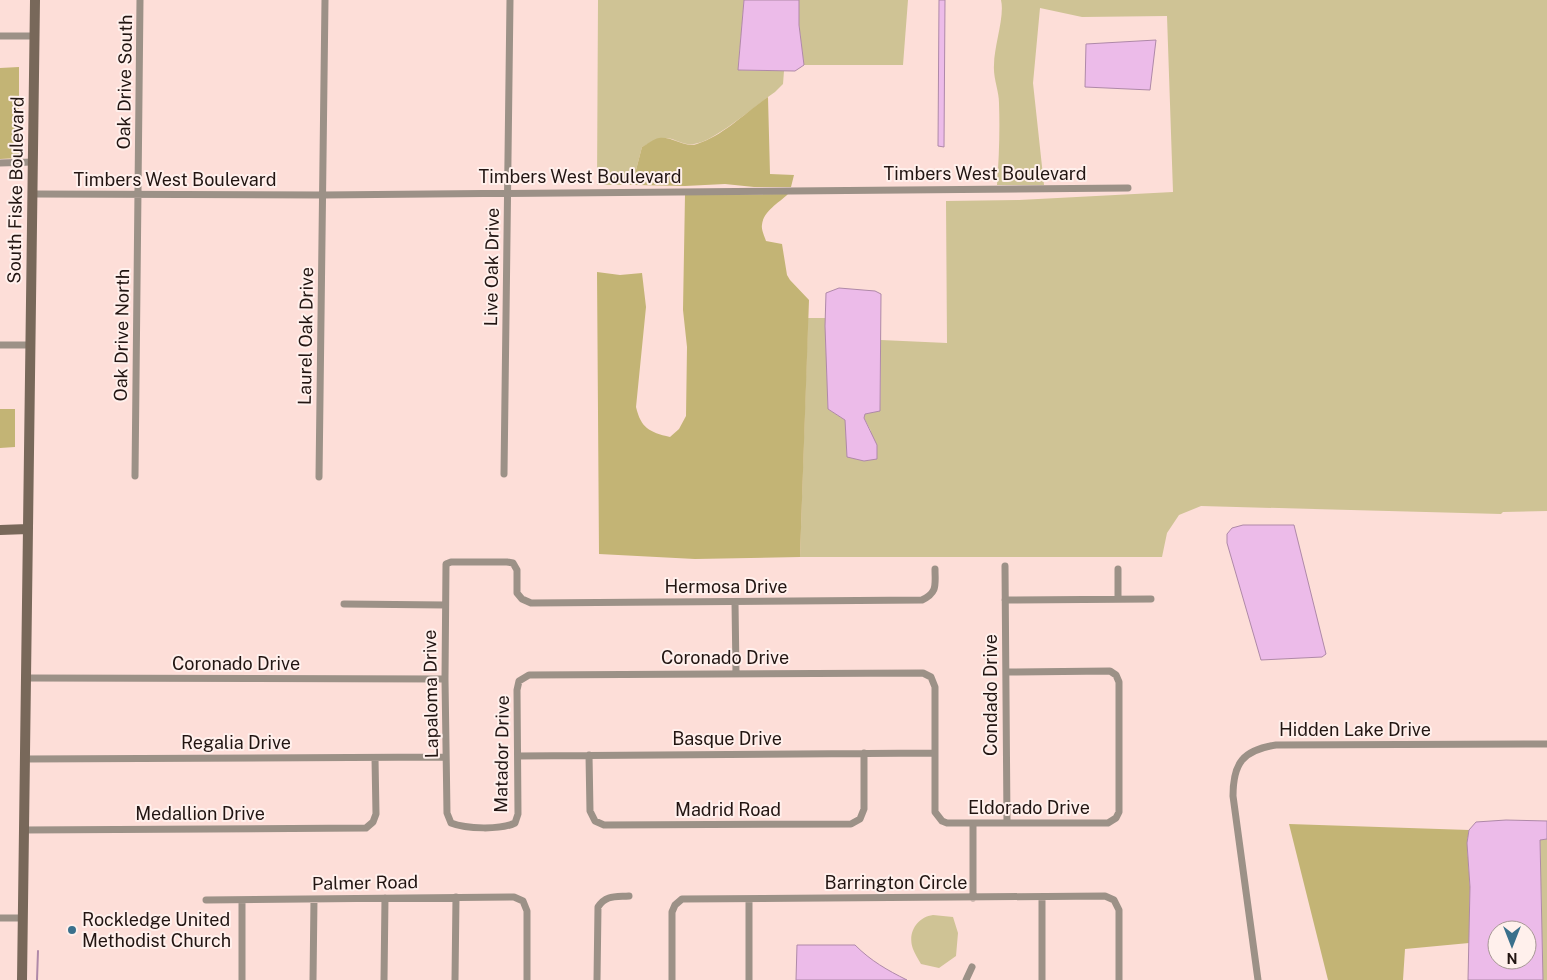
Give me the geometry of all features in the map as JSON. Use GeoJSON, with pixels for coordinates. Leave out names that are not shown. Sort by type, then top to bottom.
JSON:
{"type":"FeatureCollection","features":[{"type":"Feature","properties":{"kind":"main road","name":"South Fiske Boulevard"},"geometry":{"type":"LineString","coordinates":[[22,980],[35,0]]}},
{"type":"Feature","properties":{"kind":"main road"},"geometry":{"type":"LineString","coordinates":[[0,530],[28,529]]}},
{"type":"Feature","properties":{"kind":"street","name":"Oak Drive South"},"geometry":{"type":"LineString","coordinates":[[138,195],[140,0]]}},
{"type":"Feature","properties":{"kind":"street","name":"Laurel Oak Drive"},"geometry":{"type":"LineString","coordinates":[[319,477],[325,0]]}},
{"type":"Feature","properties":{"kind":"street","name":"Live Oak Drive"},"geometry":{"type":"LineString","coordinates":[[504,474],[510,0]]}},
{"type":"Feature","properties":{"kind":"street"},"geometry":{"type":"LineString","coordinates":[[0,36],[34,36]]}},
{"type":"Feature","properties":{"kind":"street"},"geometry":{"type":"LineString","coordinates":[[0,163],[33,162]]}},
{"type":"Feature","properties":{"kind":"street","name":"Timbers West Boulevard"},"geometry":{"type":"LineString","coordinates":[[32,194],[323,195],[1128,188]]}},
{"type":"Feature","properties":{"kind":"street","name":"Oak Drive North"},"geometry":{"type":"LineString","coordinates":[[135,476],[138,195]]}},
{"type":"Feature","properties":{"kind":"street"},"geometry":{"type":"LineString","coordinates":[[0,345],[30,345]]}},
{"type":"Feature","properties":{"kind":"street","name":"Lapaloma Drive"},"geometry":{"type":"LineString","coordinates":[[451,823],[447,813],[446,564],[451,562],[513,563],[517,570],[517,594],[522,600]]}},
{"type":"Feature","properties":{"kind":"street","name":"Condado Drive"},"geometry":{"type":"LineString","coordinates":[[1005,566],[1007,824]]}},
{"type":"Feature","properties":{"kind":"street","name":"Hermosa Drive"},"geometry":{"type":"LineString","coordinates":[[522,600],[531,603],[922,600],[930,596],[935,589],[935,569]]}},
{"type":"Feature","properties":{"kind":"street"},"geometry":{"type":"LineString","coordinates":[[1118,569],[1118,599]]}},
{"type":"Feature","properties":{"kind":"street"},"geometry":{"type":"LineString","coordinates":[[1005,600],[1151,600]]}},
{"type":"Feature","properties":{"kind":"street"},"geometry":{"type":"LineString","coordinates":[[736,602],[736,673]]}},
{"type":"Feature","properties":{"kind":"street"},"geometry":{"type":"LineString","coordinates":[[344,604],[445,604]]}},
{"type":"Feature","properties":{"kind":"street","name":"Eldorado Drive"},"geometry":{"type":"LineString","coordinates":[[935,752],[936,812],[942,821],[947,823],[1108,823],[1116,818],[1119,812],[1119,682],[1116,675],[1110,671],[1006,672]]}},
{"type":"Feature","properties":{"kind":"street","name":"Coronado Drive"},"geometry":{"type":"LineString","coordinates":[[520,681],[529,675],[923,673],[931,677],[935,687],[935,752]]}},
{"type":"Feature","properties":{"kind":"street","name":"Coronado Drive"},"geometry":{"type":"LineString","coordinates":[[26,678],[445,679]]}},
{"type":"Feature","properties":{"kind":"street","name":"Matador Drive"},"geometry":{"type":"LineString","coordinates":[[451,823],[461,827],[508,826],[515,823],[518,814],[517,690],[520,681]]}},
{"type":"Feature","properties":{"kind":"street","name":"Hidden Lake Drive"},"geometry":{"type":"LineString","coordinates":[[1258,980],[1233,796],[1233,778],[1238,763],[1250,752],[1261,747],[1276,744],[1547,744]]}},
{"type":"Feature","properties":{"kind":"street","name":"Basque Drive"},"geometry":{"type":"LineString","coordinates":[[518,756],[935,752]]}},
{"type":"Feature","properties":{"kind":"street","name":"Madrid Road"},"geometry":{"type":"LineString","coordinates":[[590,755],[590,812],[595,821],[604,825],[851,824],[860,819],[864,809],[864,753]]}},
{"type":"Feature","properties":{"kind":"street","name":"Regalia Drive"},"geometry":{"type":"LineString","coordinates":[[26,759],[446,757]]}},
{"type":"Feature","properties":{"kind":"street","name":"Medallion Drive"},"geometry":{"type":"LineString","coordinates":[[24,830],[366,828],[373,822],[376,814],[375,758]]}},
{"type":"Feature","properties":{"kind":"street"},"geometry":{"type":"LineString","coordinates":[[973,824],[973,898]]}},
{"type":"Feature","properties":{"kind":"street"},"geometry":{"type":"LineString","coordinates":[[598,980],[598,907],[602,900],[608,897],[629,896]]}},
{"type":"Feature","properties":{"kind":"street","name":"Barrington Circle"},"geometry":{"type":"LineString","coordinates":[[672,980],[672,912],[675,905],[682,899],[1104,896],[1114,900],[1119,910],[1119,980]]}},
{"type":"Feature","properties":{"kind":"street"},"geometry":{"type":"LineString","coordinates":[[1042,897],[1042,980]]}},
{"type":"Feature","properties":{"kind":"street"},"geometry":{"type":"LineString","coordinates":[[384,980],[385,898]]}},
{"type":"Feature","properties":{"kind":"street"},"geometry":{"type":"LineString","coordinates":[[455,980],[456,898]]}},
{"type":"Feature","properties":{"kind":"street","name":"Palmer Road"},"geometry":{"type":"LineString","coordinates":[[206,900],[514,898],[523,901],[527,911],[527,980]]}},
{"type":"Feature","properties":{"kind":"street"},"geometry":{"type":"LineString","coordinates":[[313,980],[314,899]]}},
{"type":"Feature","properties":{"kind":"street"},"geometry":{"type":"LineString","coordinates":[[749,899],[749,980]]}},
{"type":"Feature","properties":{"kind":"street"},"geometry":{"type":"LineString","coordinates":[[242,900],[242,980]]}},
{"type":"Feature","properties":{"kind":"street"},"geometry":{"type":"LineString","coordinates":[[0,918],[23,918]]}},
{"type":"Feature","properties":{"kind":"street"},"geometry":{"type":"LineString","coordinates":[[966,980],[972,967]]}},
{"type":"Feature","properties":{"kind":"shaded area"},"geometry":{"type":"Polygon","coordinates":[[[598,0],[744,0],[738,70],[784,71],[783,84],[735,122],[702,142],[687,144],[660,138],[642,147],[636,170],[635,185],[597,185],[598,0]]]}},
{"type":"Feature","properties":{"kind":"shaded area"},"geometry":{"type":"Polygon","coordinates":[[[744,0],[799,0],[799,25],[804,65],[795,71],[738,70],[744,0]]]}},
{"type":"Feature","properties":{"kind":"shaded area"},"geometry":{"type":"Polygon","coordinates":[[[799,0],[908,0],[903,65],[804,65],[799,25],[799,0]]]}},
{"type":"Feature","properties":{"kind":"shaded area"},"geometry":{"type":"Polygon","coordinates":[[[939,0],[945,0],[944,147],[938,146],[939,0]]]}},
{"type":"Feature","properties":{"kind":"shaded area"},"geometry":{"type":"Polygon","coordinates":[[[1001,0],[1547,0],[1547,511],[1503,512],[1501,514],[1201,506],[1179,515],[1167,533],[1162,557],[800,557],[808,318],[826,318],[828,409],[845,420],[871,431],[864,418],[865,414],[880,410],[881,340],[947,343],[946,201],[1019,200],[1173,192],[1167,16],[1082,17],[1040,8],[1033,83],[1044,185],[997,185],[999,98],[994,65],[1002,14],[1001,0]]]}},
{"type":"Feature","properties":{"kind":"shaded area"},"geometry":{"type":"Polygon","coordinates":[[[1156,40],[1150,90],[1085,87],[1086,44],[1156,40]]]}},
{"type":"Feature","properties":{"kind":"shaded area"},"geometry":{"type":"Polygon","coordinates":[[[19,67],[19,158],[0,159],[0,68],[19,67]]]}},
{"type":"Feature","properties":{"kind":"shaded area"},"geometry":{"type":"Polygon","coordinates":[[[768,97],[770,174],[794,175],[791,187],[754,187],[725,184],[685,186],[635,185],[636,170],[642,147],[659,138],[692,145],[697,144],[725,130],[768,97]]]}},
{"type":"Feature","properties":{"kind":"shaded area"},"geometry":{"type":"Polygon","coordinates":[[[788,194],[768,211],[763,220],[762,227],[766,241],[782,244],[787,275],[809,300],[800,557],[695,559],[599,554],[597,272],[620,275],[642,273],[646,307],[636,407],[640,420],[647,428],[670,437],[679,429],[686,416],[687,347],[683,310],[685,195],[788,194]]]}},
{"type":"Feature","properties":{"kind":"shaded area"},"geometry":{"type":"Polygon","coordinates":[[[839,288],[875,291],[881,294],[880,411],[865,414],[864,418],[877,445],[877,459],[864,461],[847,457],[845,420],[828,409],[825,326],[826,293],[839,288]]]}},
{"type":"Feature","properties":{"kind":"shaded area"},"geometry":{"type":"Polygon","coordinates":[[[0,409],[15,409],[15,447],[0,448],[0,409]]]}},
{"type":"Feature","properties":{"kind":"shaded area"},"geometry":{"type":"Polygon","coordinates":[[[1243,525],[1294,525],[1326,654],[1322,657],[1261,660],[1227,543],[1227,534],[1232,528],[1243,525]]]}},
{"type":"Feature","properties":{"kind":"shaded area"},"geometry":{"type":"Polygon","coordinates":[[[1506,820],[1547,821],[1547,839],[1540,840],[1543,980],[1468,980],[1470,887],[1467,843],[1469,830],[1476,822],[1506,820]]]}},
{"type":"Feature","properties":{"kind":"shaded area"},"geometry":{"type":"Polygon","coordinates":[[[1289,824],[1469,830],[1467,843],[1470,887],[1469,943],[1405,949],[1403,980],[1328,980],[1289,824]]]}},
{"type":"Feature","properties":{"kind":"shaded area"},"geometry":{"type":"Polygon","coordinates":[[[1547,839],[1547,980],[1543,980],[1540,840],[1547,839]]]}},
{"type":"Feature","properties":{"kind":"shaded area"},"geometry":{"type":"Polygon","coordinates":[[[927,916],[953,917],[958,933],[956,956],[939,968],[921,964],[911,943],[912,932],[918,922],[927,916]]]}},
{"type":"Feature","properties":{"kind":"shaded area"},"geometry":{"type":"Polygon","coordinates":[[[797,945],[855,945],[880,965],[907,980],[796,980],[797,945]]]}},
{"type":"Feature","properties":{"kind":"waterway"},"geometry":{"type":"LineString","coordinates":[[37,980],[38,951]]}},
{"type":"Feature","properties":{"kind":"place","name":"Rockledge United Methodist Church"},"geometry":{"type":"Point","coordinates":[72,930]}}]}
